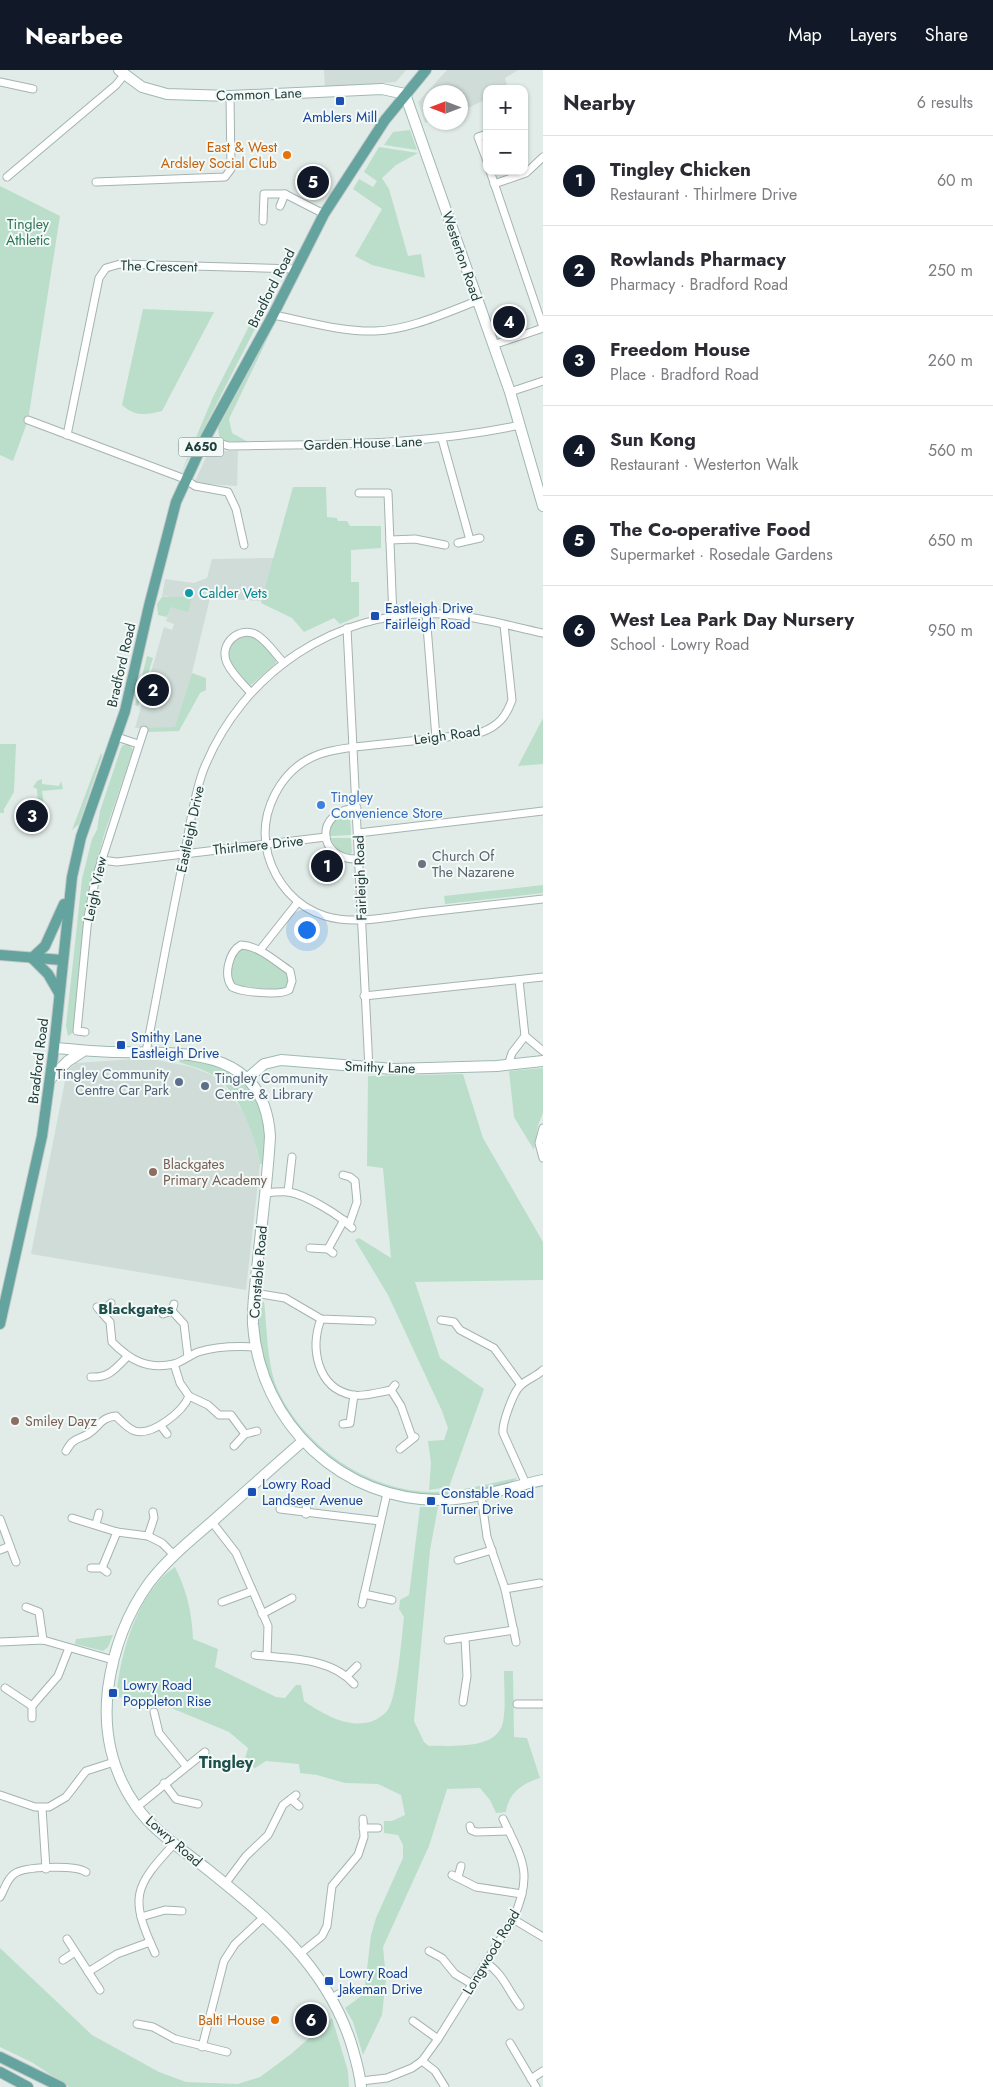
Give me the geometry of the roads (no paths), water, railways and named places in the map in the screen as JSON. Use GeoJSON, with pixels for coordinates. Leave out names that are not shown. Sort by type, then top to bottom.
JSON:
{"type":"FeatureCollection","features":[{"type":"Feature","properties":{"kind":"main road","name":"Bradford Road"},"geometry":{"type":"LineString","coordinates":[[0,1324],[42,1136],[54,1048],[68,894],[81,837],[117,737],[138,660],[168,529],[185,479],[273,315],[324,214],[369,144],[405,94],[426,70]]}},
{"type":"Feature","properties":{"kind":"main road"},"geometry":{"type":"LineString","coordinates":[[32,958],[46,946],[68,894]]}},
{"type":"Feature","properties":{"kind":"main road"},"geometry":{"type":"LineString","coordinates":[[0,955],[62,960]]}},
{"type":"Feature","properties":{"kind":"main road"},"geometry":{"type":"LineString","coordinates":[[32,958],[48,974],[59,993]]}},
{"type":"Feature","properties":{"kind":"main road"},"geometry":{"type":"LineString","coordinates":[[0,2057],[61,2087]]}},
{"type":"Feature","properties":{"kind":"main road"},"geometry":{"type":"LineString","coordinates":[[0,2072],[28,2087]]}},
{"type":"Feature","properties":{"kind":"street","name":"Common Lane"},"geometry":{"type":"LineString","coordinates":[[121,72],[142,87],[167,94],[230,96],[382,89],[405,94]]}},
{"type":"Feature","properties":{"kind":"street"},"geometry":{"type":"LineString","coordinates":[[7,177],[116,85],[121,72]]}},
{"type":"Feature","properties":{"kind":"street"},"geometry":{"type":"LineString","coordinates":[[0,82],[33,89]]}},
{"type":"Feature","properties":{"kind":"street","name":"Westerton Road"},"geometry":{"type":"LineString","coordinates":[[405,94],[510,392],[543,506]]}},
{"type":"Feature","properties":{"kind":"street"},"geometry":{"type":"LineString","coordinates":[[96,182],[225,177],[231,169],[230,96]]}},
{"type":"Feature","properties":{"kind":"street"},"geometry":{"type":"LineString","coordinates":[[483,135],[478,137],[483,150]]}},
{"type":"Feature","properties":{"kind":"street"},"geometry":{"type":"LineString","coordinates":[[494,184],[526,173],[543,156]]}},
{"type":"Feature","properties":{"kind":"street"},"geometry":{"type":"LineString","coordinates":[[491,175],[543,328],[493,345]]}},
{"type":"Feature","properties":{"kind":"street"},"geometry":{"type":"LineString","coordinates":[[263,221],[264,194],[285,194],[324,214]]}},
{"type":"Feature","properties":{"kind":"street"},"geometry":{"type":"LineString","coordinates":[[280,206],[285,194]]}},
{"type":"Feature","properties":{"kind":"street","name":"The Crescent"},"geometry":{"type":"LineString","coordinates":[[67,435],[99,278],[106,268],[120,264],[296,269]]}},
{"type":"Feature","properties":{"kind":"street"},"geometry":{"type":"LineString","coordinates":[[273,315],[354,330],[376,331],[401,327],[477,301]]}},
{"type":"Feature","properties":{"kind":"street"},"geometry":{"type":"LineString","coordinates":[[510,392],[543,381]]}},
{"type":"Feature","properties":{"kind":"street"},"geometry":{"type":"LineString","coordinates":[[28,420],[185,479],[195,486],[228,492],[236,509],[244,545]]}},
{"type":"Feature","properties":{"kind":"street","name":"Garden House Lane"},"geometry":{"type":"LineString","coordinates":[[205,439],[229,446],[410,442],[442,439],[520,425]]}},
{"type":"Feature","properties":{"kind":"street"},"geometry":{"type":"LineString","coordinates":[[442,439],[470,540]]}},
{"type":"Feature","properties":{"kind":"street"},"geometry":{"type":"LineString","coordinates":[[359,493],[388,493],[393,617]]}},
{"type":"Feature","properties":{"kind":"street"},"geometry":{"type":"LineString","coordinates":[[458,543],[480,538]]}},
{"type":"Feature","properties":{"kind":"street"},"geometry":{"type":"LineString","coordinates":[[390,540],[415,539],[445,545]]}},
{"type":"Feature","properties":{"kind":"street"},"geometry":{"type":"LineString","coordinates":[[426,614],[436,738]]}},
{"type":"Feature","properties":{"kind":"street","name":"Eastleigh Drive"},"geometry":{"type":"LineString","coordinates":[[146,1052],[185,853],[191,812],[204,770],[224,729],[251,693],[284,664],[312,644],[347,628],[393,617],[426,614],[459,616],[543,633]]}},
{"type":"Feature","properties":{"kind":"street","name":"Leigh Road"},"geometry":{"type":"LineString","coordinates":[[504,625],[512,689],[508,711],[497,724],[482,732],[352,748],[319,754],[306,761],[290,774],[275,792],[265,826],[265,844],[272,869],[278,881],[298,902],[324,916],[361,920],[543,899]]}},
{"type":"Feature","properties":{"kind":"street","name":"Fairleigh Road"},"geometry":{"type":"LineString","coordinates":[[347,628],[369,1069]]}},
{"type":"Feature","properties":{"kind":"street"},"geometry":{"type":"LineString","coordinates":[[251,693],[227,664],[225,651],[231,639],[242,632],[256,634],[284,664]]}},
{"type":"Feature","properties":{"kind":"street","name":"Leigh View"},"geometry":{"type":"LineString","coordinates":[[85,1032],[77,1032],[88,916],[100,860],[144,730]]}},
{"type":"Feature","properties":{"kind":"street"},"geometry":{"type":"LineString","coordinates":[[117,737],[138,744]]}},
{"type":"Feature","properties":{"kind":"street"},"geometry":{"type":"LineString","coordinates":[[357,808],[336,814],[328,824],[326,837],[328,844],[336,854],[348,860],[359,859]]}},
{"type":"Feature","properties":{"kind":"street"},"geometry":{"type":"LineString","coordinates":[[358,833],[543,811]]}},
{"type":"Feature","properties":{"kind":"street","name":"Thirlmere Drive"},"geometry":{"type":"LineString","coordinates":[[100,860],[117,862],[326,837]]}},
{"type":"Feature","properties":{"kind":"street"},"geometry":{"type":"LineString","coordinates":[[260,950],[298,902]]}},
{"type":"Feature","properties":{"kind":"street"},"geometry":{"type":"LineString","coordinates":[[241,945],[250,945],[260,950],[290,971],[292,981],[288,990],[280,993],[242,990],[232,987],[228,978],[232,953],[241,945]]}},
{"type":"Feature","properties":{"kind":"street"},"geometry":{"type":"LineString","coordinates":[[364,996],[543,977]]}},
{"type":"Feature","properties":{"kind":"street"},"geometry":{"type":"LineString","coordinates":[[508,1065],[512,1053],[525,1036],[519,980]]}},
{"type":"Feature","properties":{"kind":"street"},"geometry":{"type":"LineString","coordinates":[[525,1036],[543,1051]]}},
{"type":"Feature","properties":{"kind":"street"},"geometry":{"type":"LineString","coordinates":[[54,1048],[82,1052],[190,1054],[214,1058],[226,1063],[248,1078]]}},
{"type":"Feature","properties":{"kind":"street"},"geometry":{"type":"LineString","coordinates":[[50,1079],[68,1061],[82,1052]]}},
{"type":"Feature","properties":{"kind":"street","name":"Smithy Lane"},"geometry":{"type":"LineString","coordinates":[[248,1078],[264,1064],[282,1060],[369,1069],[508,1065],[543,1061]]}},
{"type":"Feature","properties":{"kind":"street","name":"Constable Road"},"geometry":{"type":"LineString","coordinates":[[248,1078],[262,1098],[270,1123],[265,1193],[254,1293],[253,1323],[256,1347],[264,1380],[283,1416],[302,1441],[318,1457],[341,1473],[387,1493],[436,1500],[481,1495],[543,1480]]}},
{"type":"Feature","properties":{"kind":"street"},"geometry":{"type":"LineString","coordinates":[[543,1128],[540,1143],[543,1158]]}},
{"type":"Feature","properties":{"kind":"street"},"geometry":{"type":"LineString","coordinates":[[288,1192],[292,1157]]}},
{"type":"Feature","properties":{"kind":"street"},"geometry":{"type":"LineString","coordinates":[[310,1248],[330,1251],[349,1224],[357,1202],[355,1181],[350,1177],[343,1176]]}},
{"type":"Feature","properties":{"kind":"street"},"geometry":{"type":"LineString","coordinates":[[265,1193],[288,1192],[311,1200],[349,1224]]}},
{"type":"Feature","properties":{"kind":"street"},"geometry":{"type":"LineString","coordinates":[[254,1293],[285,1298],[321,1319],[346,1322],[372,1321]]}},
{"type":"Feature","properties":{"kind":"street"},"geometry":{"type":"LineString","coordinates":[[110,1304],[99,1310],[110,1322],[112,1342],[127,1357],[145,1364],[174,1364],[212,1349],[234,1346],[256,1347]]}},
{"type":"Feature","properties":{"kind":"street"},"geometry":{"type":"LineString","coordinates":[[163,1314],[173,1307],[184,1324],[188,1357]]}},
{"type":"Feature","properties":{"kind":"street"},"geometry":{"type":"LineString","coordinates":[[321,1319],[315,1345],[319,1366],[330,1383],[342,1391],[354,1395],[393,1387],[414,1436],[400,1449]]}},
{"type":"Feature","properties":{"kind":"street"},"geometry":{"type":"LineString","coordinates":[[441,1320],[457,1320],[460,1330],[494,1348],[521,1385]]}},
{"type":"Feature","properties":{"kind":"street"},"geometry":{"type":"LineString","coordinates":[[91,1377],[103,1378],[111,1373],[127,1357]]}},
{"type":"Feature","properties":{"kind":"street"},"geometry":{"type":"LineString","coordinates":[[174,1364],[180,1383],[189,1396],[208,1405],[219,1415],[231,1415],[245,1434]]}},
{"type":"Feature","properties":{"kind":"street"},"geometry":{"type":"LineString","coordinates":[[526,1484],[503,1432],[502,1425],[521,1385],[537,1376],[543,1370]]}},
{"type":"Feature","properties":{"kind":"street"},"geometry":{"type":"LineString","coordinates":[[343,1424],[350,1423],[354,1395]]}},
{"type":"Feature","properties":{"kind":"street"},"geometry":{"type":"LineString","coordinates":[[66,1451],[76,1438],[88,1434],[103,1419],[108,1417],[116,1416],[134,1431],[144,1431],[161,1426],[189,1396]]}},
{"type":"Feature","properties":{"kind":"street"},"geometry":{"type":"LineString","coordinates":[[161,1426],[168,1434]]}},
{"type":"Feature","properties":{"kind":"street"},"geometry":{"type":"LineString","coordinates":[[234,1446],[245,1434],[256,1431]]}},
{"type":"Feature","properties":{"kind":"street","name":"Lowry Road"},"geometry":{"type":"LineString","coordinates":[[302,1441],[174,1555],[150,1582],[124,1626],[113,1660],[106,1720],[114,1762],[122,1782],[137,1807],[154,1827],[265,1916],[301,1953],[332,1998],[347,2032],[361,2084]]}},
{"type":"Feature","properties":{"kind":"street"},"geometry":{"type":"LineString","coordinates":[[362,1604],[387,1493]]}},
{"type":"Feature","properties":{"kind":"street"},"geometry":{"type":"LineString","coordinates":[[481,1495],[484,1523],[505,1589],[516,1642]]}},
{"type":"Feature","properties":{"kind":"street"},"geometry":{"type":"LineString","coordinates":[[306,1514],[307,1502]]}},
{"type":"Feature","properties":{"kind":"street"},"geometry":{"type":"LineString","coordinates":[[280,1509],[306,1514],[380,1522]]}},
{"type":"Feature","properties":{"kind":"street"},"geometry":{"type":"LineString","coordinates":[[148,1536],[154,1512]]}},
{"type":"Feature","properties":{"kind":"street"},"geometry":{"type":"LineString","coordinates":[[96,1524],[99,1514]]}},
{"type":"Feature","properties":{"kind":"street"},"geometry":{"type":"LineString","coordinates":[[72,1518],[117,1532],[148,1536],[162,1543],[174,1555]]}},
{"type":"Feature","properties":{"kind":"street"},"geometry":{"type":"LineString","coordinates":[[0,1519],[16,1562]]}},
{"type":"Feature","properties":{"kind":"street"},"geometry":{"type":"LineString","coordinates":[[212,1522],[236,1553],[268,1626],[267,1656]]}},
{"type":"Feature","properties":{"kind":"street"},"geometry":{"type":"LineString","coordinates":[[91,1568],[104,1570],[117,1532]]}},
{"type":"Feature","properties":{"kind":"street"},"geometry":{"type":"LineString","coordinates":[[0,1550],[10,1546]]}},
{"type":"Feature","properties":{"kind":"street"},"geometry":{"type":"LineString","coordinates":[[458,1560],[492,1550]]}},
{"type":"Feature","properties":{"kind":"street"},"geometry":{"type":"LineString","coordinates":[[505,1589],[540,1583]]}},
{"type":"Feature","properties":{"kind":"street"},"geometry":{"type":"LineString","coordinates":[[222,1602],[252,1590]]}},
{"type":"Feature","properties":{"kind":"street"},"geometry":{"type":"LineString","coordinates":[[364,1594],[392,1600]]}},
{"type":"Feature","properties":{"kind":"street"},"geometry":{"type":"LineString","coordinates":[[262,1614],[292,1598]]}},
{"type":"Feature","properties":{"kind":"street"},"geometry":{"type":"LineString","coordinates":[[26,1607],[39,1612],[43,1640]]}},
{"type":"Feature","properties":{"kind":"street"},"geometry":{"type":"LineString","coordinates":[[448,1640],[514,1630]]}},
{"type":"Feature","properties":{"kind":"street"},"geometry":{"type":"LineString","coordinates":[[463,1702],[466,1676],[465,1638]]}},
{"type":"Feature","properties":{"kind":"street"},"geometry":{"type":"LineString","coordinates":[[0,1642],[43,1640],[113,1660]]}},
{"type":"Feature","properties":{"kind":"street"},"geometry":{"type":"LineString","coordinates":[[32,1718],[32,1706],[58,1676],[69,1648]]}},
{"type":"Feature","properties":{"kind":"street"},"geometry":{"type":"LineString","coordinates":[[255,1655],[324,1664],[348,1676],[354,1684]]}},
{"type":"Feature","properties":{"kind":"street"},"geometry":{"type":"LineString","coordinates":[[348,1676],[357,1666]]}},
{"type":"Feature","properties":{"kind":"street"},"geometry":{"type":"LineString","coordinates":[[5,1688],[32,1706]]}},
{"type":"Feature","properties":{"kind":"street"},"geometry":{"type":"LineString","coordinates":[[517,1704],[543,1704]]}},
{"type":"Feature","properties":{"kind":"street"},"geometry":{"type":"LineString","coordinates":[[154,1712],[160,1733],[186,1766]]}},
{"type":"Feature","properties":{"kind":"street"},"geometry":{"type":"LineString","coordinates":[[137,1807],[164,1783],[186,1766],[195,1762],[205,1752]]}},
{"type":"Feature","properties":{"kind":"street"},"geometry":{"type":"LineString","coordinates":[[0,1795],[42,1808],[58,1803],[66,1798],[86,1771],[114,1762]]}},
{"type":"Feature","properties":{"kind":"street"},"geometry":{"type":"LineString","coordinates":[[164,1783],[176,1799],[198,1804]]}},
{"type":"Feature","properties":{"kind":"street"},"geometry":{"type":"LineString","coordinates":[[225,1884],[246,1856],[268,1835],[279,1811],[294,1796],[299,1806]]}},
{"type":"Feature","properties":{"kind":"street"},"geometry":{"type":"LineString","coordinates":[[42,1808],[46,1869]]}},
{"type":"Feature","properties":{"kind":"street"},"geometry":{"type":"LineString","coordinates":[[301,1953],[322,1936],[327,1926],[329,1895],[332,1886],[358,1854],[362,1846],[363,1819]]}},
{"type":"Feature","properties":{"kind":"street","name":"Longwood Road"},"geometry":{"type":"LineString","coordinates":[[361,2084],[387,2078],[412,2068],[422,2061],[438,2039],[513,1919],[522,1894],[525,1877],[523,1861],[518,1847],[503,1819]]}},
{"type":"Feature","properties":{"kind":"street"},"geometry":{"type":"LineString","coordinates":[[470,1826],[471,1830],[476,1832],[509,1831]]}},
{"type":"Feature","properties":{"kind":"street"},"geometry":{"type":"LineString","coordinates":[[363,1828],[378,1828]]}},
{"type":"Feature","properties":{"kind":"street"},"geometry":{"type":"LineString","coordinates":[[155,1952],[141,1917],[139,1901],[142,1882],[174,1844]]}},
{"type":"Feature","properties":{"kind":"street"},"geometry":{"type":"LineString","coordinates":[[461,1866],[455,1876],[476,1887],[522,1894]]}},
{"type":"Feature","properties":{"kind":"street"},"geometry":{"type":"LineString","coordinates":[[0,1897],[7,1882],[14,1874],[24,1870],[78,1867],[86,1872]]}},
{"type":"Feature","properties":{"kind":"street"},"geometry":{"type":"LineString","coordinates":[[141,1917],[165,1910],[182,1911]]}},
{"type":"Feature","properties":{"kind":"street"},"geometry":{"type":"LineString","coordinates":[[202,2047],[224,1961],[235,1944],[265,1916]]}},
{"type":"Feature","properties":{"kind":"street"},"geometry":{"type":"LineString","coordinates":[[513,1919],[543,1937]]}},
{"type":"Feature","properties":{"kind":"street"},"geometry":{"type":"LineString","coordinates":[[68,1939],[100,1990]]}},
{"type":"Feature","properties":{"kind":"street"},"geometry":{"type":"LineString","coordinates":[[88,1972],[117,1954],[150,1942]]}},
{"type":"Feature","properties":{"kind":"street"},"geometry":{"type":"LineString","coordinates":[[429,1951],[442,1958],[455,1974],[472,1984]]}},
{"type":"Feature","properties":{"kind":"street"},"geometry":{"type":"LineString","coordinates":[[63,1960],[75,1952]]}},
{"type":"Feature","properties":{"kind":"street"},"geometry":{"type":"LineString","coordinates":[[486,1963],[504,1979],[507,1988],[520,2006]]}},
{"type":"Feature","properties":{"kind":"street"},"geometry":{"type":"LineString","coordinates":[[332,1998],[344,1990]]}},
{"type":"Feature","properties":{"kind":"street"},"geometry":{"type":"LineString","coordinates":[[414,2021],[438,2039]]}},
{"type":"Feature","properties":{"kind":"street"},"geometry":{"type":"LineString","coordinates":[[137,2024],[155,2024],[175,2039],[227,2052]]}},
{"type":"Feature","properties":{"kind":"street"},"geometry":{"type":"LineString","coordinates":[[510,2043],[536,2087]]}},
{"type":"Feature","properties":{"kind":"street"},"geometry":{"type":"LineString","coordinates":[[422,2061],[435,2072],[445,2087]]}},
{"type":"Feature","properties":{"kind":"street"},"geometry":{"type":"LineString","coordinates":[[531,2079],[543,2071]]}},
{"type":"Feature","properties":{"kind":"place","name":"Amblers Mill"},"geometry":{"type":"Point","coordinates":[340,101]}},
{"type":"Feature","properties":{"kind":"place","name":"East & West Ardsley Social Club"},"geometry":{"type":"Point","coordinates":[287,155]}},
{"type":"Feature","properties":{"kind":"place","name":"The Co-operative Food"},"geometry":{"type":"Point","coordinates":[313,182]}},
{"type":"Feature","properties":{"kind":"place","name":"Sun Kong"},"geometry":{"type":"Point","coordinates":[509,322]}},
{"type":"Feature","properties":{"kind":"place","name":"Calder Vets"},"geometry":{"type":"Point","coordinates":[189,593]}},
{"type":"Feature","properties":{"kind":"place","name":"Eastleigh Drive Fairleigh Road"},"geometry":{"type":"Point","coordinates":[375,616]}},
{"type":"Feature","properties":{"kind":"place","name":"Rowlands Pharmacy"},"geometry":{"type":"Point","coordinates":[153,690]}},
{"type":"Feature","properties":{"kind":"place","name":"Tingley Convenience Store"},"geometry":{"type":"Point","coordinates":[321,805]}},
{"type":"Feature","properties":{"kind":"place","name":"Freedom House"},"geometry":{"type":"Point","coordinates":[32,816]}},
{"type":"Feature","properties":{"kind":"place","name":"Church Of The Nazarene"},"geometry":{"type":"Point","coordinates":[422,864]}},
{"type":"Feature","properties":{"kind":"place","name":"Tingley Chicken"},"geometry":{"type":"Point","coordinates":[327,866]}},
{"type":"Feature","properties":{"kind":"place","name":"Smithy Lane Eastleigh Drive"},"geometry":{"type":"Point","coordinates":[121,1045]}},
{"type":"Feature","properties":{"kind":"place","name":"Tingley Community Centre Car Park"},"geometry":{"type":"Point","coordinates":[179,1082]}},
{"type":"Feature","properties":{"kind":"place","name":"Tingley Community Centre & Library"},"geometry":{"type":"Point","coordinates":[205,1086]}},
{"type":"Feature","properties":{"kind":"place","name":"Blackgates Primary Academy"},"geometry":{"type":"Point","coordinates":[153,1172]}},
{"type":"Feature","properties":{"kind":"place","name":"Smiley Dayz"},"geometry":{"type":"Point","coordinates":[15,1421]}},
{"type":"Feature","properties":{"kind":"place","name":"Lowry Road Landseer Avenue"},"geometry":{"type":"Point","coordinates":[252,1492]}},
{"type":"Feature","properties":{"kind":"place","name":"Constable Road Turner Drive"},"geometry":{"type":"Point","coordinates":[431,1501]}},
{"type":"Feature","properties":{"kind":"place","name":"Lowry Road Poppleton Rise"},"geometry":{"type":"Point","coordinates":[113,1693]}},
{"type":"Feature","properties":{"kind":"place","name":"Lowry Road Jakeman Drive"},"geometry":{"type":"Point","coordinates":[329,1981]}},
{"type":"Feature","properties":{"kind":"place","name":"Balti House"},"geometry":{"type":"Point","coordinates":[275,2020]}},
{"type":"Feature","properties":{"kind":"place","name":"West Lea Park Day Nursery"},"geometry":{"type":"Point","coordinates":[311,2020]}},
{"type":"Feature","properties":{"kind":"district","name":"Blackgates"},"geometry":{"type":"Point","coordinates":[136,1309]}},
{"type":"Feature","properties":{"kind":"district","name":"Tingley"},"geometry":{"type":"Point","coordinates":[226,1762]}},
{"type":"Feature","properties":{"kind":"park label","name":"Tingley Athletic"},"geometry":{"type":"Point","coordinates":[28,232]}}]}
